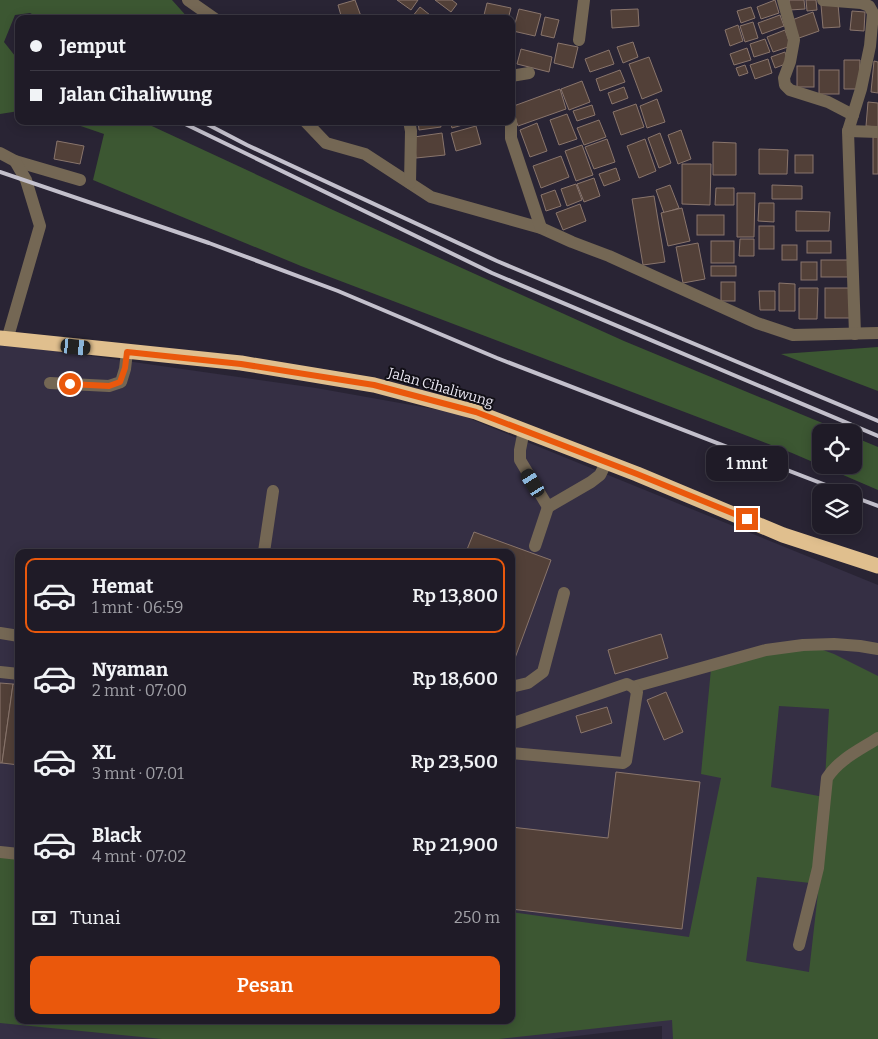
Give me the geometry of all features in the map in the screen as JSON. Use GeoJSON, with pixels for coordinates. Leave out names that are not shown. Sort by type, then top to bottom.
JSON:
{"type":"FeatureCollection","features":[{"type":"Feature","properties":{"kind":"highway","name":"Jalan Cihaliwung"},"geometry":{"type":"LineString","coordinates":[[4,339],[241,364],[374,385],[476,412],[637,474],[784,535],[878,566]]}},
{"type":"Feature","properties":{"kind":"street"},"geometry":{"type":"LineString","coordinates":[[188,0],[209,15]]}},
{"type":"Feature","properties":{"kind":"street"},"geometry":{"type":"LineString","coordinates":[[579,40],[584,0]]}},
{"type":"Feature","properties":{"kind":"street"},"geometry":{"type":"LineString","coordinates":[[783,0],[794,40],[790,62],[784,78],[785,84],[790,90],[828,102],[853,115]]}},
{"type":"Feature","properties":{"kind":"street"},"geometry":{"type":"LineString","coordinates":[[823,0],[861,3],[869,6],[873,13],[862,89],[848,131],[855,334]]}},
{"type":"Feature","properties":{"kind":"street"},"geometry":{"type":"LineString","coordinates":[[515,76],[529,74]]}},
{"type":"Feature","properties":{"kind":"street"},"geometry":{"type":"LineString","coordinates":[[309,125],[326,142],[365,154],[431,197],[541,228],[609,256],[758,323],[793,335],[878,333]]}},
{"type":"Feature","properties":{"kind":"street"},"geometry":{"type":"LineString","coordinates":[[410,125],[410,183]]}},
{"type":"Feature","properties":{"kind":"street"},"geometry":{"type":"LineString","coordinates":[[510,125],[511,138],[541,228]]}},
{"type":"Feature","properties":{"kind":"street"},"geometry":{"type":"LineString","coordinates":[[848,131],[878,132]]}},
{"type":"Feature","properties":{"kind":"street"},"geometry":{"type":"LineString","coordinates":[[0,153],[15,161],[80,180]]}},
{"type":"Feature","properties":{"kind":"street"},"geometry":{"type":"LineString","coordinates":[[4,339],[40,226],[26,180],[15,161]]}},
{"type":"Feature","properties":{"kind":"street"},"geometry":{"type":"LineString","coordinates":[[50,383],[109,386],[120,382],[125,368],[127,352]]}},
{"type":"Feature","properties":{"kind":"street"},"geometry":{"type":"LineString","coordinates":[[524,430],[520,460],[548,507]]}},
{"type":"Feature","properties":{"kind":"street"},"geometry":{"type":"LineString","coordinates":[[535,546],[548,507],[591,482],[600,475],[606,463]]}},
{"type":"Feature","properties":{"kind":"street"},"geometry":{"type":"LineString","coordinates":[[264,549],[273,491]]}},
{"type":"Feature","properties":{"kind":"street"},"geometry":{"type":"LineString","coordinates":[[515,686],[528,683],[543,672],[564,593]]}},
{"type":"Feature","properties":{"kind":"street"},"geometry":{"type":"LineString","coordinates":[[0,633],[15,635]]}},
{"type":"Feature","properties":{"kind":"street"},"geometry":{"type":"LineString","coordinates":[[633,687],[766,650],[803,645],[834,644],[878,649]]}},
{"type":"Feature","properties":{"kind":"street"},"geometry":{"type":"LineString","coordinates":[[0,672],[15,674]]}},
{"type":"Feature","properties":{"kind":"street"},"geometry":{"type":"LineString","coordinates":[[515,723],[627,684],[633,687],[636,692],[626,761],[620,763],[515,753]]}},
{"type":"Feature","properties":{"kind":"street"},"geometry":{"type":"LineString","coordinates":[[799,945],[818,868],[827,778],[841,760],[878,738]]}},
{"type":"Feature","properties":{"kind":"street"},"geometry":{"type":"LineString","coordinates":[[0,852],[15,854]]}},
{"type":"Feature","properties":{"kind":"shaded area"},"geometry":{"type":"Polygon","coordinates":[[[0,343],[316,388],[456,413],[878,585],[878,1039],[662,1039],[662,1026],[551,1039],[0,1039],[0,343]]]}},
{"type":"Feature","properties":{"kind":"green space"},"geometry":{"type":"Polygon","coordinates":[[[0,0],[172,0],[185,15],[34,15],[30,13],[15,15],[4,42],[15,56],[15,112],[0,114],[0,0]]]}},
{"type":"Feature","properties":{"kind":"green space"},"geometry":{"type":"Polygon","coordinates":[[[78,125],[150,125],[624,341],[825,424],[812,424],[812,462],[301,266],[93,180],[104,134],[78,125]]]}},
{"type":"Feature","properties":{"kind":"green space"},"geometry":{"type":"Polygon","coordinates":[[[878,347],[878,391],[781,354],[878,347]]]}},
{"type":"Feature","properties":{"kind":"green space"},"geometry":{"type":"Polygon","coordinates":[[[862,440],[878,447],[878,490],[841,474],[862,474],[862,440]]]}},
{"type":"Feature","properties":{"kind":"green space"},"geometry":{"type":"Polygon","coordinates":[[[804,643],[834,654],[878,676],[878,1039],[673,1039],[672,1020],[499,1039],[162,1039],[0,1023],[0,849],[15,851],[15,1024],[515,1024],[515,913],[689,937],[721,778],[701,774],[711,669],[804,643]],[[779,706],[771,787],[824,797],[829,709],[779,706]],[[757,877],[746,961],[809,972],[819,884],[757,877]]]}},
{"type":"Feature","properties":{"kind":"building"},"geometry":{"type":"Polygon","coordinates":[[[355,0],[361,15],[341,15],[338,5],[355,0]]]}},
{"type":"Feature","properties":{"kind":"building"},"geometry":{"type":"Polygon","coordinates":[[[397,0],[418,0],[411,10],[397,0]]]}},
{"type":"Feature","properties":{"kind":"building"},"geometry":{"type":"Polygon","coordinates":[[[435,0],[452,0],[457,4],[451,12],[435,0]]]}},
{"type":"Feature","properties":{"kind":"building"},"geometry":{"type":"Polygon","coordinates":[[[775,0],[779,13],[761,19],[757,7],[775,0]]]}},
{"type":"Feature","properties":{"kind":"building"},"geometry":{"type":"Polygon","coordinates":[[[789,0],[804,0],[805,9],[790,10],[789,0]]]}},
{"type":"Feature","properties":{"kind":"building"},"geometry":{"type":"Polygon","coordinates":[[[806,0],[816,0],[817,10],[807,11],[806,0]]]}},
{"type":"Feature","properties":{"kind":"building"},"geometry":{"type":"Polygon","coordinates":[[[487,3],[511,8],[509,15],[484,15],[487,3]]]}},
{"type":"Feature","properties":{"kind":"building"},"geometry":{"type":"Polygon","coordinates":[[[838,4],[840,27],[823,28],[821,5],[838,4]]]}},
{"type":"Feature","properties":{"kind":"building"},"geometry":{"type":"Polygon","coordinates":[[[420,7],[430,15],[414,15],[420,7]]]}},
{"type":"Feature","properties":{"kind":"building"},"geometry":{"type":"Polygon","coordinates":[[[751,7],[755,18],[741,23],[737,11],[751,7]]]}},
{"type":"Feature","properties":{"kind":"building"},"geometry":{"type":"Polygon","coordinates":[[[519,9],[541,14],[535,36],[515,31],[519,9]]]}},
{"type":"Feature","properties":{"kind":"building"},"geometry":{"type":"Polygon","coordinates":[[[638,9],[639,26],[612,28],[611,10],[638,9]]]}},
{"type":"Feature","properties":{"kind":"building"},"geometry":{"type":"Polygon","coordinates":[[[852,11],[865,12],[864,31],[850,30],[852,11]]]}},
{"type":"Feature","properties":{"kind":"building"},"geometry":{"type":"Polygon","coordinates":[[[813,12],[819,31],[799,38],[792,20],[813,12]]]}},
{"type":"Feature","properties":{"kind":"building"},"geometry":{"type":"Polygon","coordinates":[[[780,15],[784,26],[762,34],[758,23],[780,15]]]}},
{"type":"Feature","properties":{"kind":"building"},"geometry":{"type":"Polygon","coordinates":[[[545,17],[559,20],[554,38],[541,35],[545,17]]]}},
{"type":"Feature","properties":{"kind":"building"},"geometry":{"type":"Polygon","coordinates":[[[753,22],[758,38],[745,42],[740,26],[753,22]]]}},
{"type":"Feature","properties":{"kind":"building"},"geometry":{"type":"Polygon","coordinates":[[[738,25],[743,41],[730,46],[725,30],[738,25]]]}},
{"type":"Feature","properties":{"kind":"building"},"geometry":{"type":"Polygon","coordinates":[[[785,30],[791,46],[773,52],[767,37],[785,30]]]}},
{"type":"Feature","properties":{"kind":"building"},"geometry":{"type":"Polygon","coordinates":[[[765,39],[770,52],[754,57],[750,44],[765,39]]]}},
{"type":"Feature","properties":{"kind":"building"},"geometry":{"type":"Polygon","coordinates":[[[633,42],[638,57],[623,63],[617,47],[633,42]]]}},
{"type":"Feature","properties":{"kind":"building"},"geometry":{"type":"Polygon","coordinates":[[[558,43],[578,47],[573,68],[554,63],[558,43]]]}},
{"type":"Feature","properties":{"kind":"building"},"geometry":{"type":"Polygon","coordinates":[[[747,48],[751,60],[734,65],[730,54],[747,48]]]}},
{"type":"Feature","properties":{"kind":"building"},"geometry":{"type":"Polygon","coordinates":[[[521,49],[552,57],[549,72],[517,64],[521,49]]]}},
{"type":"Feature","properties":{"kind":"building"},"geometry":{"type":"Polygon","coordinates":[[[609,50],[614,64],[590,72],[585,59],[609,50]]]}},
{"type":"Feature","properties":{"kind":"building"},"geometry":{"type":"Polygon","coordinates":[[[785,52],[788,63],[775,68],[771,57],[785,52]]]}},
{"type":"Feature","properties":{"kind":"building"},"geometry":{"type":"Polygon","coordinates":[[[649,57],[662,91],[642,99],[629,64],[649,57]]]}},
{"type":"Feature","properties":{"kind":"building"},"geometry":{"type":"Polygon","coordinates":[[[768,59],[772,73],[755,79],[750,65],[768,59]]]}},
{"type":"Feature","properties":{"kind":"building"},"geometry":{"type":"Polygon","coordinates":[[[844,60],[860,60],[859,89],[844,89],[844,60]]]}},
{"type":"Feature","properties":{"kind":"building"},"geometry":{"type":"Polygon","coordinates":[[[874,61],[878,62],[878,93],[871,92],[874,61]]]}},
{"type":"Feature","properties":{"kind":"building"},"geometry":{"type":"Polygon","coordinates":[[[745,65],[748,73],[739,76],[736,68],[745,65]]]}},
{"type":"Feature","properties":{"kind":"building"},"geometry":{"type":"Polygon","coordinates":[[[797,66],[814,66],[814,87],[797,87],[797,66]]]}},
{"type":"Feature","properties":{"kind":"building"},"geometry":{"type":"Polygon","coordinates":[[[620,70],[625,82],[600,91],[596,79],[620,70]]]}},
{"type":"Feature","properties":{"kind":"building"},"geometry":{"type":"Polygon","coordinates":[[[819,70],[839,70],[839,94],[819,94],[819,70]]]}},
{"type":"Feature","properties":{"kind":"building"},"geometry":{"type":"Polygon","coordinates":[[[582,81],[590,102],[569,110],[561,89],[582,81]]]}},
{"type":"Feature","properties":{"kind":"building"},"geometry":{"type":"Polygon","coordinates":[[[624,87],[628,98],[612,104],[608,93],[624,87]]]}},
{"type":"Feature","properties":{"kind":"building"},"geometry":{"type":"Polygon","coordinates":[[[560,89],[566,109],[518,126],[515,118],[515,106],[560,89]]]}},
{"type":"Feature","properties":{"kind":"building"},"geometry":{"type":"Polygon","coordinates":[[[657,99],[665,122],[647,128],[640,106],[657,99]]]}},
{"type":"Feature","properties":{"kind":"building"},"geometry":{"type":"Polygon","coordinates":[[[868,102],[878,103],[878,127],[866,126],[868,102]]]}},
{"type":"Feature","properties":{"kind":"building"},"geometry":{"type":"Polygon","coordinates":[[[636,104],[644,127],[621,135],[613,112],[636,104]]]}},
{"type":"Feature","properties":{"kind":"building"},"geometry":{"type":"Polygon","coordinates":[[[592,105],[595,115],[577,121],[573,111],[592,105]]]}},
{"type":"Feature","properties":{"kind":"building"},"geometry":{"type":"Polygon","coordinates":[[[567,114],[577,139],[559,145],[550,120],[567,114]]]}},
{"type":"Feature","properties":{"kind":"building"},"geometry":{"type":"Polygon","coordinates":[[[599,120],[606,137],[584,145],[577,128],[599,120]]]}},
{"type":"Feature","properties":{"kind":"building"},"geometry":{"type":"Polygon","coordinates":[[[537,123],[547,151],[530,157],[520,130],[537,123]]]}},
{"type":"Feature","properties":{"kind":"building"},"geometry":{"type":"Polygon","coordinates":[[[418,125],[441,125],[441,127],[419,130],[418,125]]]}},
{"type":"Feature","properties":{"kind":"building"},"geometry":{"type":"Polygon","coordinates":[[[451,125],[462,125],[452,128],[451,125]]]}},
{"type":"Feature","properties":{"kind":"building"},"geometry":{"type":"Polygon","coordinates":[[[476,126],[481,144],[456,151],[451,133],[476,126]]]}},
{"type":"Feature","properties":{"kind":"building"},"geometry":{"type":"Polygon","coordinates":[[[681,130],[691,159],[678,164],[668,135],[681,130]]]}},
{"type":"Feature","properties":{"kind":"building"},"geometry":{"type":"Polygon","coordinates":[[[442,133],[445,155],[416,158],[414,137],[442,133]]]}},
{"type":"Feature","properties":{"kind":"building"},"geometry":{"type":"Polygon","coordinates":[[[660,133],[671,163],[659,168],[648,138],[660,133]]]}},
{"type":"Feature","properties":{"kind":"building"},"geometry":{"type":"Polygon","coordinates":[[[873,137],[878,137],[878,174],[873,174],[873,137]]]}},
{"type":"Feature","properties":{"kind":"building"},"geometry":{"type":"Polygon","coordinates":[[[607,139],[615,162],[594,169],[585,147],[607,139]]]}},
{"type":"Feature","properties":{"kind":"building"},"geometry":{"type":"Polygon","coordinates":[[[645,139],[656,171],[639,178],[627,146],[645,139]]]}},
{"type":"Feature","properties":{"kind":"building"},"geometry":{"type":"Polygon","coordinates":[[[57,141],[84,146],[80,164],[54,159],[57,141]]]}},
{"type":"Feature","properties":{"kind":"building"},"geometry":{"type":"Polygon","coordinates":[[[713,142],[736,143],[736,175],[713,175],[713,142]]]}},
{"type":"Feature","properties":{"kind":"building"},"geometry":{"type":"Polygon","coordinates":[[[582,145],[593,175],[576,181],[565,151],[582,145]]]}},
{"type":"Feature","properties":{"kind":"building"},"geometry":{"type":"Polygon","coordinates":[[[759,149],[788,150],[787,174],[759,174],[759,149]]]}},
{"type":"Feature","properties":{"kind":"building"},"geometry":{"type":"Polygon","coordinates":[[[795,155],[813,155],[813,173],[795,173],[795,155]]]}},
{"type":"Feature","properties":{"kind":"building"},"geometry":{"type":"Polygon","coordinates":[[[561,156],[569,177],[541,188],[533,166],[561,156]]]}},
{"type":"Feature","properties":{"kind":"building"},"geometry":{"type":"Polygon","coordinates":[[[682,164],[711,164],[710,205],[682,204],[682,164]]]}},
{"type":"Feature","properties":{"kind":"building"},"geometry":{"type":"Polygon","coordinates":[[[616,168],[620,180],[604,186],[599,174],[616,168]]]}},
{"type":"Feature","properties":{"kind":"building"},"geometry":{"type":"Polygon","coordinates":[[[594,178],[600,196],[584,202],[577,184],[594,178]]]}},
{"type":"Feature","properties":{"kind":"building"},"geometry":{"type":"Polygon","coordinates":[[[576,184],[582,200],[567,206],[561,189],[576,184]]]}},
{"type":"Feature","properties":{"kind":"building"},"geometry":{"type":"Polygon","coordinates":[[[670,185],[679,208],[664,213],[656,190],[670,185]]]}},
{"type":"Feature","properties":{"kind":"building"},"geometry":{"type":"Polygon","coordinates":[[[772,185],[802,186],[802,199],[772,199],[772,185]]]}},
{"type":"Feature","properties":{"kind":"building"},"geometry":{"type":"Polygon","coordinates":[[[716,188],[734,188],[734,205],[715,205],[716,188]]]}},
{"type":"Feature","properties":{"kind":"building"},"geometry":{"type":"Polygon","coordinates":[[[555,190],[561,206],[546,211],[541,195],[555,190]]]}},
{"type":"Feature","properties":{"kind":"building"},"geometry":{"type":"Polygon","coordinates":[[[737,193],[755,193],[754,237],[737,237],[737,193]]]}},
{"type":"Feature","properties":{"kind":"building"},"geometry":{"type":"Polygon","coordinates":[[[654,196],[665,262],[643,265],[632,199],[654,196]]]}},
{"type":"Feature","properties":{"kind":"building"},"geometry":{"type":"Polygon","coordinates":[[[759,203],[774,203],[774,222],[758,221],[759,203]]]}},
{"type":"Feature","properties":{"kind":"building"},"geometry":{"type":"Polygon","coordinates":[[[580,204],[586,221],[563,230],[556,213],[580,204]]]}},
{"type":"Feature","properties":{"kind":"building"},"geometry":{"type":"Polygon","coordinates":[[[682,208],[690,241],[668,246],[661,213],[682,208]]]}},
{"type":"Feature","properties":{"kind":"building"},"geometry":{"type":"Polygon","coordinates":[[[796,211],[830,212],[829,231],[796,231],[796,211]]]}},
{"type":"Feature","properties":{"kind":"building"},"geometry":{"type":"Polygon","coordinates":[[[697,215],[724,215],[724,235],[697,235],[697,215]]]}},
{"type":"Feature","properties":{"kind":"building"},"geometry":{"type":"Polygon","coordinates":[[[759,226],[774,226],[774,249],[759,249],[759,226]]]}},
{"type":"Feature","properties":{"kind":"building"},"geometry":{"type":"Polygon","coordinates":[[[740,239],[754,239],[754,256],[739,256],[740,239]]]}},
{"type":"Feature","properties":{"kind":"building"},"geometry":{"type":"Polygon","coordinates":[[[711,241],[734,241],[734,263],[711,263],[711,241]]]}},
{"type":"Feature","properties":{"kind":"building"},"geometry":{"type":"Polygon","coordinates":[[[807,241],[831,241],[831,253],[807,253],[807,241]]]}},
{"type":"Feature","properties":{"kind":"building"},"geometry":{"type":"Polygon","coordinates":[[[698,243],[705,279],[683,283],[676,247],[698,243]]]}},
{"type":"Feature","properties":{"kind":"building"},"geometry":{"type":"Polygon","coordinates":[[[782,245],[797,245],[797,260],[782,260],[782,245]]]}},
{"type":"Feature","properties":{"kind":"building"},"geometry":{"type":"Polygon","coordinates":[[[821,260],[850,260],[850,277],[821,277],[821,260]]]}},
{"type":"Feature","properties":{"kind":"building"},"geometry":{"type":"Polygon","coordinates":[[[801,262],[817,262],[817,280],[801,280],[801,262]]]}},
{"type":"Feature","properties":{"kind":"building"},"geometry":{"type":"Polygon","coordinates":[[[711,266],[736,266],[736,276],[711,276],[711,266]]]}},
{"type":"Feature","properties":{"kind":"building"},"geometry":{"type":"Polygon","coordinates":[[[721,282],[735,282],[735,301],[721,301],[721,282]]]}},
{"type":"Feature","properties":{"kind":"building"},"geometry":{"type":"Polygon","coordinates":[[[779,283],[795,284],[795,311],[779,311],[779,283]]]}},
{"type":"Feature","properties":{"kind":"building"},"geometry":{"type":"Polygon","coordinates":[[[799,288],[818,288],[817,319],[799,319],[799,288]]]}},
{"type":"Feature","properties":{"kind":"building"},"geometry":{"type":"Polygon","coordinates":[[[825,288],[850,288],[850,318],[825,318],[825,288]]]}},
{"type":"Feature","properties":{"kind":"building"},"geometry":{"type":"Polygon","coordinates":[[[759,291],[775,291],[775,310],[760,310],[759,291]]]}},
{"type":"Feature","properties":{"kind":"building"},"geometry":{"type":"Polygon","coordinates":[[[474,532],[551,560],[515,658],[515,549],[467,549],[474,532]]]}},
{"type":"Feature","properties":{"kind":"building"},"geometry":{"type":"Polygon","coordinates":[[[661,634],[668,658],[615,674],[608,650],[661,634]]]}},
{"type":"Feature","properties":{"kind":"building"},"geometry":{"type":"Polygon","coordinates":[[[0,683],[13,684],[2,763],[0,763],[0,683]]]}},
{"type":"Feature","properties":{"kind":"building"},"geometry":{"type":"Polygon","coordinates":[[[13,684],[15,684],[15,765],[2,763],[13,684]]]}},
{"type":"Feature","properties":{"kind":"building"},"geometry":{"type":"Polygon","coordinates":[[[666,692],[683,732],[664,740],[647,700],[666,692]]]}},
{"type":"Feature","properties":{"kind":"building"},"geometry":{"type":"Polygon","coordinates":[[[607,707],[612,723],[581,733],[576,716],[607,707]]]}},
{"type":"Feature","properties":{"kind":"building"},"geometry":{"type":"Polygon","coordinates":[[[616,772],[700,782],[682,929],[515,909],[515,827],[608,838],[616,772]]]}},
{"type":"Feature","properties":{"kind":"railway"},"geometry":{"type":"LineString","coordinates":[[187,125],[492,273],[878,436]]}},
{"type":"Feature","properties":{"kind":"railway"},"geometry":{"type":"LineString","coordinates":[[209,125],[247,145],[497,261],[878,421]]}},
{"type":"Feature","properties":{"kind":"railway"},"geometry":{"type":"LineString","coordinates":[[0,172],[209,243],[338,291],[497,358],[823,484]]}},
{"type":"Feature","properties":{"kind":"railway"},"geometry":{"type":"LineString","coordinates":[[862,500],[878,506]]}},
{"type":"Feature","properties":{"kind":"route"},"geometry":{"type":"LineString","coordinates":[[70,384],[109,386],[120,382],[125,368],[127,352],[241,364],[374,385],[476,412],[747,519]]}}]}
